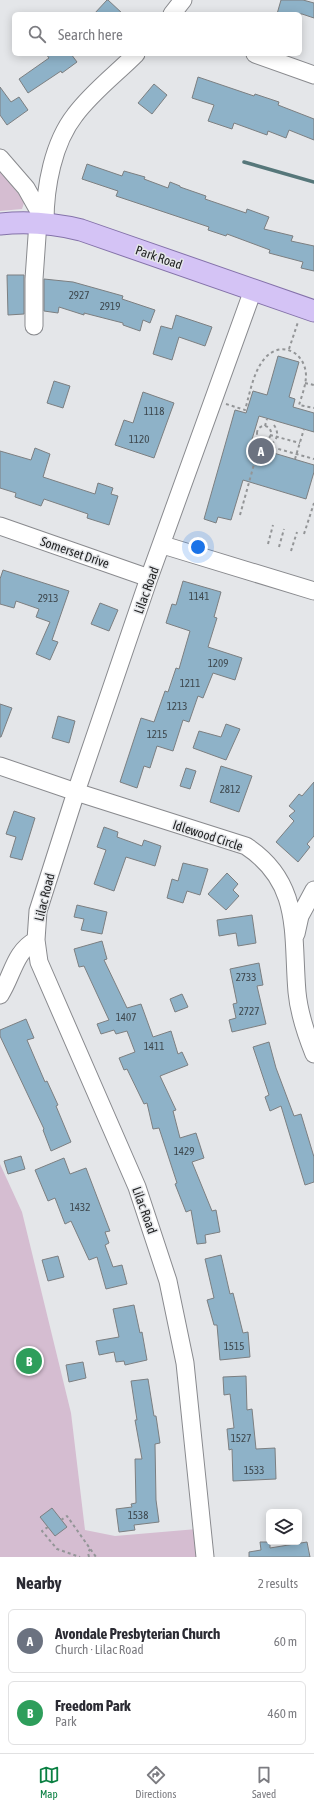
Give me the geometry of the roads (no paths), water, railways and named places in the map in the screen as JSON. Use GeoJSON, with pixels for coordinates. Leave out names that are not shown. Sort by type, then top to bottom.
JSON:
{"type":"FeatureCollection","features":[{"type":"Feature","properties":{"kind":"main road","name":"Park Road"},"geometry":{"type":"LineString","coordinates":[[0,224],[42,222],[80,230],[253,290],[306,316]]}},
{"type":"Feature","properties":{"kind":"street"},"geometry":{"type":"LineString","coordinates":[[174,12],[183,0]]}},
{"type":"Feature","properties":{"kind":"street"},"geometry":{"type":"LineString","coordinates":[[34,326],[42,222],[58,148],[64,132],[81,108],[134,56]]}},
{"type":"Feature","properties":{"kind":"street"},"geometry":{"type":"LineString","coordinates":[[261,56],[314,75]]}},
{"type":"Feature","properties":{"kind":"street"},"geometry":{"type":"LineString","coordinates":[[0,158],[26,188],[38,206],[42,222]]}},
{"type":"Feature","properties":{"kind":"street","name":"Lilac Road"},"geometry":{"type":"LineString","coordinates":[[205,1557],[186,1363],[168,1281],[137,1187],[39,962],[36,940],[38,911],[76,792],[149,578],[253,290]]}},
{"type":"Feature","properties":{"kind":"street","name":"Somerset Drive"},"geometry":{"type":"LineString","coordinates":[[0,526],[149,578]]}},
{"type":"Feature","properties":{"kind":"street"},"geometry":{"type":"LineString","coordinates":[[162,544],[314,591]]}},
{"type":"Feature","properties":{"kind":"street","name":"Idlewood Circle"},"geometry":{"type":"LineString","coordinates":[[0,766],[76,792],[246,846],[261,856],[273,870],[281,883],[289,905],[293,927],[297,993],[300,1014],[314,1054]]}},
{"type":"Feature","properties":{"kind":"street"},"geometry":{"type":"LineString","coordinates":[[294,944],[300,916],[314,890]]}},
{"type":"Feature","properties":{"kind":"street"},"geometry":{"type":"LineString","coordinates":[[0,995],[11,977],[17,959],[26,945],[36,940]]}},
{"type":"Feature","properties":{"kind":"waterway"},"geometry":{"type":"LineString","coordinates":[[244,162],[314,182]]}},
{"type":"Feature","properties":{"kind":"place","name":"Avondale Presbyterian Church"},"geometry":{"type":"Point","coordinates":[261,451]}},
{"type":"Feature","properties":{"kind":"place","name":"Freedom Park"},"geometry":{"type":"Point","coordinates":[29,1361]}}]}
